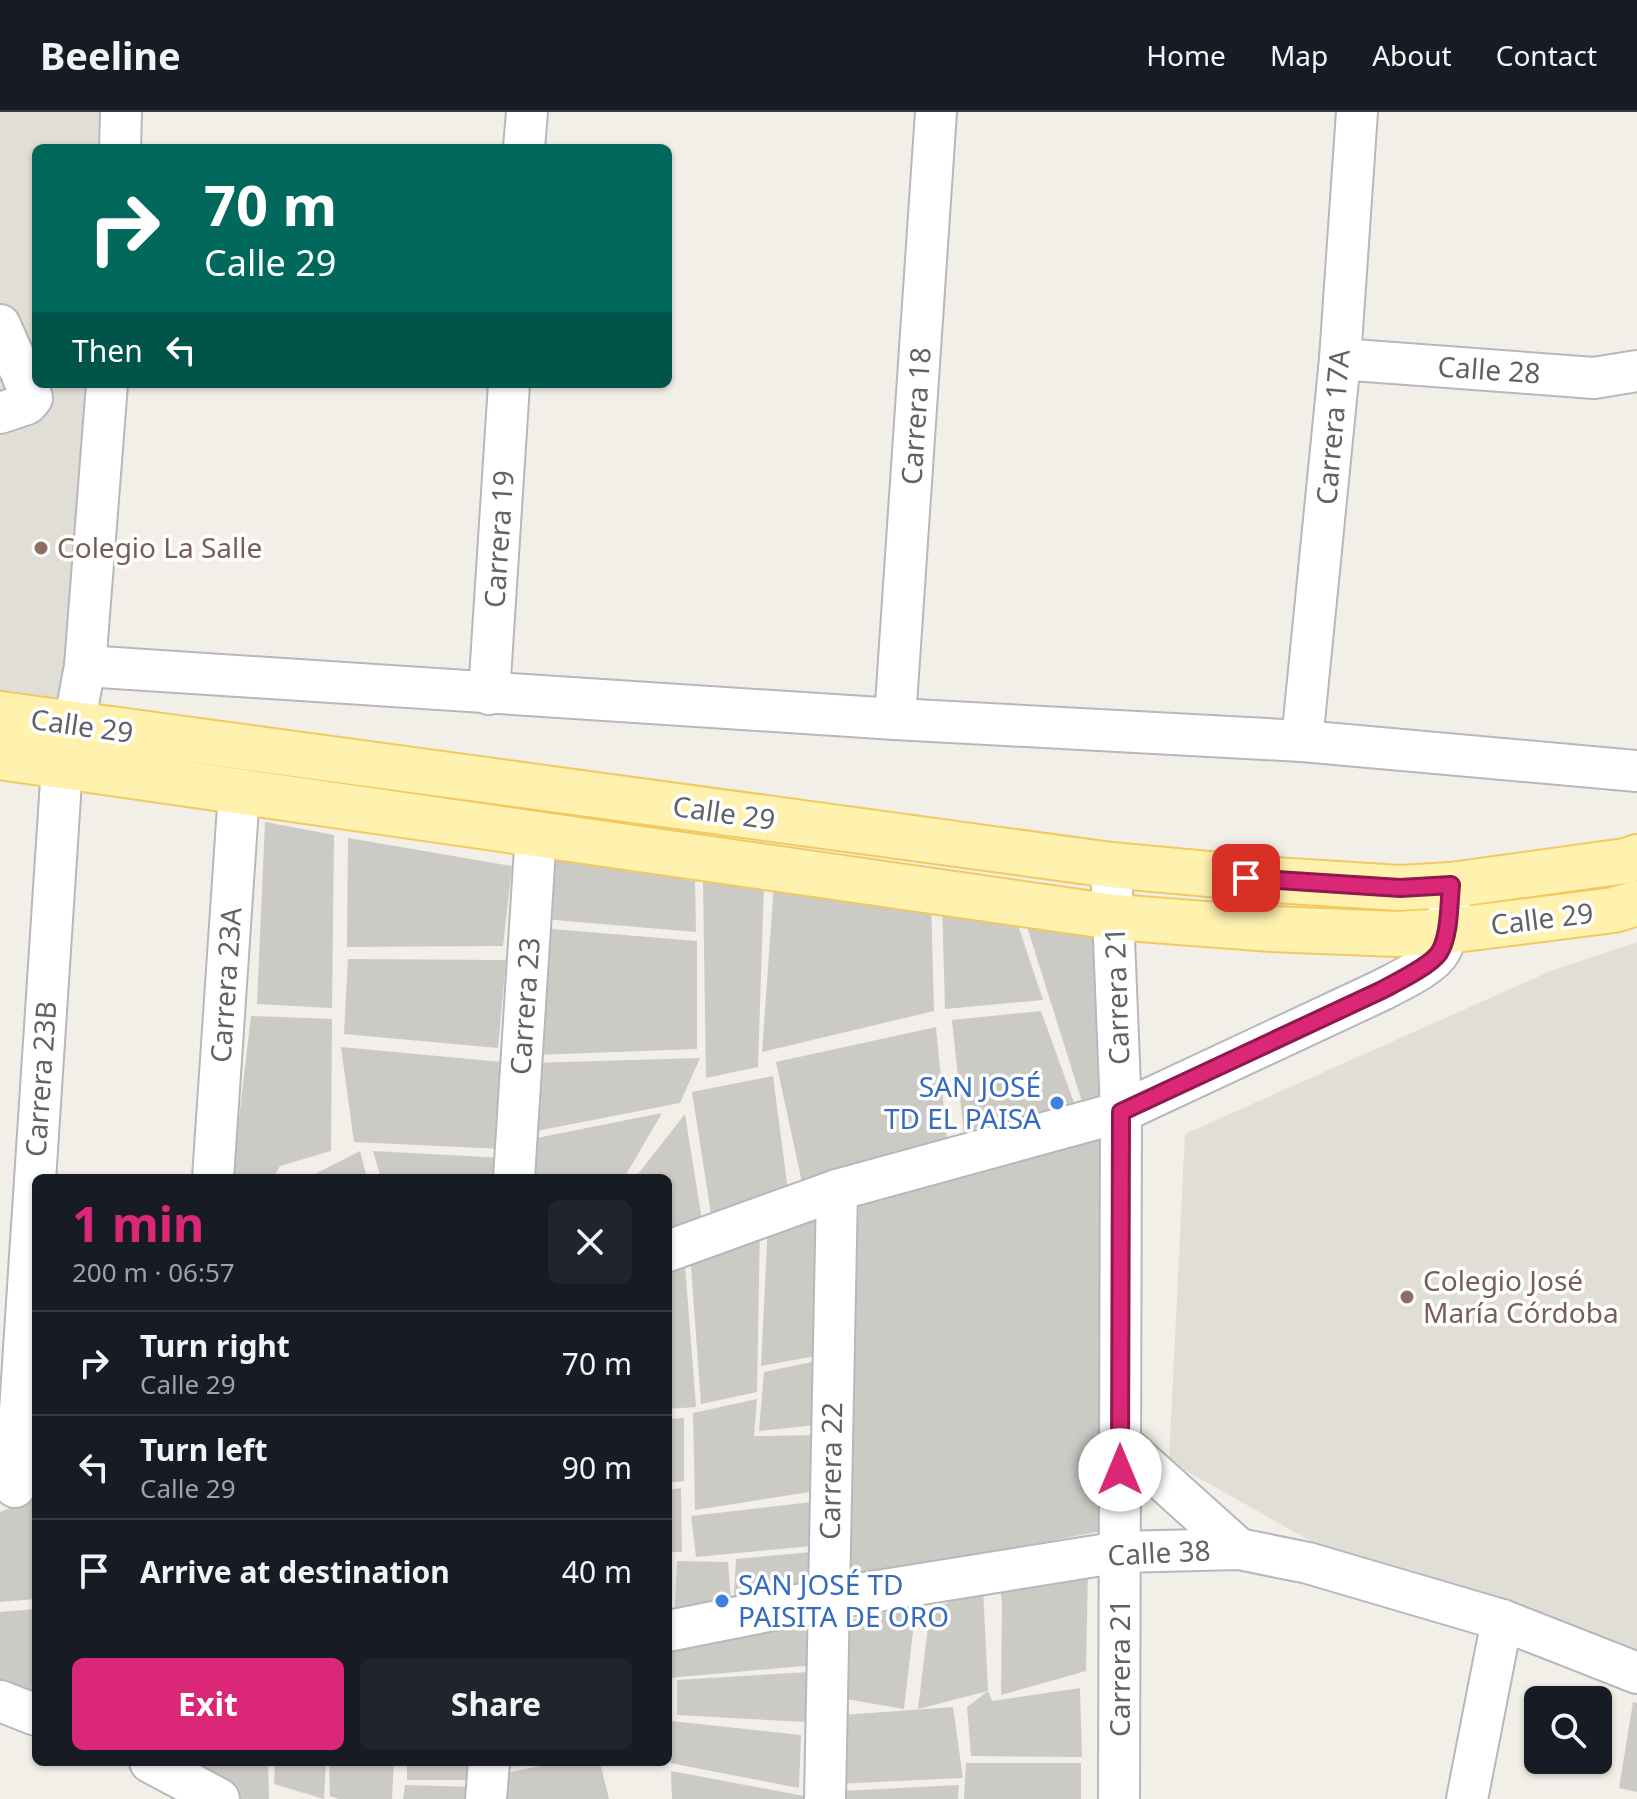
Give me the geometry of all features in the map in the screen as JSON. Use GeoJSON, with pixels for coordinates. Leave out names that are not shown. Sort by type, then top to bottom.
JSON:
{"type":"FeatureCollection","features":[{"type":"Feature","properties":{"kind":"main road","name":"Calle 29"},"geometry":{"type":"LineString","coordinates":[[0,714],[1111,865],[1274,880],[1400,888],[1451,885],[1637,857]]}},
{"type":"Feature","properties":{"kind":"main road","name":"Calle 29"},"geometry":{"type":"LineString","coordinates":[[0,757],[1114,917],[1396,934],[1447,931],[1614,910],[1637,903]]}},
{"type":"Feature","properties":{"kind":"street"},"geometry":{"type":"LineString","coordinates":[[120,144],[121,112]]}},
{"type":"Feature","properties":{"kind":"street"},"geometry":{"type":"LineString","coordinates":[[524,144],[527,112]]}},
{"type":"Feature","properties":{"kind":"street","name":"Carrera 18"},"geometry":{"type":"LineString","coordinates":[[895,719],[936,112]]}},
{"type":"Feature","properties":{"kind":"street","name":"Carrera 17A"},"geometry":{"type":"LineString","coordinates":[[1302,741],[1340,359],[1357,112]]}},
{"type":"Feature","properties":{"kind":"street"},"geometry":{"type":"LineString","coordinates":[[0,325],[29,375],[32,398],[27,404],[0,413]]}},
{"type":"Feature","properties":{"kind":"street","name":"Calle 28"},"geometry":{"type":"LineString","coordinates":[[1340,359],[1594,378],[1637,371]]}},
{"type":"Feature","properties":{"kind":"street"},"geometry":{"type":"LineString","coordinates":[[74,725],[85,666],[107,388]]}},
{"type":"Feature","properties":{"kind":"street","name":"Carrera 19"},"geometry":{"type":"LineString","coordinates":[[489,694],[509,388]]}},
{"type":"Feature","properties":{"kind":"street"},"geometry":{"type":"LineString","coordinates":[[85,666],[489,694],[1302,741],[1637,771]]}},
{"type":"Feature","properties":{"kind":"street","name":"Carrera 23B"},"geometry":{"type":"LineString","coordinates":[[36,1174],[62,766]]}},
{"type":"Feature","properties":{"kind":"street","name":"Carrera 23A"},"geometry":{"type":"LineString","coordinates":[[213,1174],[239,792]]}},
{"type":"Feature","properties":{"kind":"street","name":"Carrera 23"},"geometry":{"type":"LineString","coordinates":[[514,1174],[536,833]]}},
{"type":"Feature","properties":{"kind":"street","name":"Carrera 21"},"geometry":{"type":"LineString","coordinates":[[1111,865],[1121,1112],[1119,1799]]}},
{"type":"Feature","properties":{"kind":"street","name":"Calle 29"},"geometry":{"type":"LineString","coordinates":[[672,1250],[837,1190],[1121,1112],[1382,990],[1416,972],[1439,954],[1447,931],[1451,885]]}},
{"type":"Feature","properties":{"kind":"street","name":"Carrera 22"},"geometry":{"type":"LineString","coordinates":[[825,1799],[837,1190]]}},
{"type":"Feature","properties":{"kind":"street","name":"Carrera 23B"},"geometry":{"type":"LineString","coordinates":[[17,1486],[32,1246]]}},
{"type":"Feature","properties":{"kind":"street"},"geometry":{"type":"LineString","coordinates":[[1120,1442],[1239,1549]]}},
{"type":"Feature","properties":{"kind":"street","name":"Calle 38"},"geometry":{"type":"LineString","coordinates":[[672,1630],[828,1599],[1120,1552],[1239,1549],[1308,1563],[1502,1620],[1637,1673]]}},
{"type":"Feature","properties":{"kind":"street"},"geometry":{"type":"LineString","coordinates":[[1467,1799],[1502,1620]]}},
{"type":"Feature","properties":{"kind":"street"},"geometry":{"type":"LineString","coordinates":[[0,1701],[32,1713]]}},
{"type":"Feature","properties":{"kind":"street"},"geometry":{"type":"LineString","coordinates":[[157,1766],[219,1799]]}},
{"type":"Feature","properties":{"kind":"street"},"geometry":{"type":"LineString","coordinates":[[486,1799],[489,1766]]}},
{"type":"Feature","properties":{"kind":"shaded area","name":"Colegio La Salle"},"geometry":{"type":"Polygon","coordinates":[[[0,112],[99,112],[98,144],[32,144],[32,388],[88,388],[74,722],[0,711],[0,112]]]}},
{"type":"Feature","properties":{"kind":"shaded area","name":"Colegio José María Córdoba"},"geometry":{"type":"Polygon","coordinates":[[[1637,942],[1637,1664],[1321,1547],[1169,1461],[1185,1134],[1553,970],[1637,942]]]}},
{"type":"Feature","properties":{"kind":"building"},"geometry":{"type":"Polygon","coordinates":[[[265,822],[334,835],[332,1008],[257,1004],[265,822]]]}},
{"type":"Feature","properties":{"kind":"building"},"geometry":{"type":"Polygon","coordinates":[[[348,838],[512,866],[503,946],[347,947],[348,838]]]}},
{"type":"Feature","properties":{"kind":"building"},"geometry":{"type":"Polygon","coordinates":[[[546,848],[695,881],[696,932],[543,919],[546,848]]]}},
{"type":"Feature","properties":{"kind":"building"},"geometry":{"type":"Polygon","coordinates":[[[703,882],[764,883],[758,1067],[706,1078],[703,882]]]}},
{"type":"Feature","properties":{"kind":"building"},"geometry":{"type":"Polygon","coordinates":[[[774,884],[931,900],[934,1011],[762,1052],[774,884]]]}},
{"type":"Feature","properties":{"kind":"building"},"geometry":{"type":"Polygon","coordinates":[[[942,902],[1015,916],[1043,1000],[945,1009],[942,902]]]}},
{"type":"Feature","properties":{"kind":"building"},"geometry":{"type":"Polygon","coordinates":[[[1024,917],[1105,927],[1113,1100],[1084,1108],[1024,917]]]}},
{"type":"Feature","properties":{"kind":"building"},"geometry":{"type":"Polygon","coordinates":[[[540,928],[697,941],[697,1049],[534,1055],[540,928]]]}},
{"type":"Feature","properties":{"kind":"building"},"geometry":{"type":"Polygon","coordinates":[[[348,959],[506,960],[498,1048],[344,1034],[348,959]]]}},
{"type":"Feature","properties":{"kind":"building"},"geometry":{"type":"Polygon","coordinates":[[[1041,1011],[1077,1111],[964,1135],[952,1020],[1041,1011]]]}},
{"type":"Feature","properties":{"kind":"building"},"geometry":{"type":"Polygon","coordinates":[[[251,1016],[332,1019],[331,1151],[280,1166],[275,1174],[232,1174],[251,1016]]]}},
{"type":"Feature","properties":{"kind":"building"},"geometry":{"type":"Polygon","coordinates":[[[936,1027],[948,1152],[803,1187],[776,1062],[936,1027]]]}},
{"type":"Feature","properties":{"kind":"building"},"geometry":{"type":"Polygon","coordinates":[[[341,1047],[502,1062],[502,1149],[354,1142],[341,1047]]]}},
{"type":"Feature","properties":{"kind":"building"},"geometry":{"type":"Polygon","coordinates":[[[700,1058],[680,1103],[526,1133],[530,1063],[700,1058]]]}},
{"type":"Feature","properties":{"kind":"building"},"geometry":{"type":"Polygon","coordinates":[[[773,1076],[789,1199],[713,1227],[692,1092],[773,1076]]]}},
{"type":"Feature","properties":{"kind":"building"},"geometry":{"type":"Polygon","coordinates":[[[662,1113],[626,1174],[525,1174],[527,1140],[662,1113]]]}},
{"type":"Feature","properties":{"kind":"building"},"geometry":{"type":"Polygon","coordinates":[[[685,1114],[704,1233],[672,1242],[672,1174],[638,1174],[685,1114]]]}},
{"type":"Feature","properties":{"kind":"building"},"geometry":{"type":"Polygon","coordinates":[[[1103,1138],[1102,1531],[845,1580],[859,1200],[1103,1138]]]}},
{"type":"Feature","properties":{"kind":"building"},"geometry":{"type":"Polygon","coordinates":[[[360,1151],[366,1174],[315,1174],[360,1151]]]}},
{"type":"Feature","properties":{"kind":"building"},"geometry":{"type":"Polygon","coordinates":[[[373,1151],[505,1158],[504,1174],[380,1174],[373,1151]]]}},
{"type":"Feature","properties":{"kind":"building"},"geometry":{"type":"Polygon","coordinates":[[[830,1199],[827,1354],[761,1366],[768,1224],[830,1199]]]}},
{"type":"Feature","properties":{"kind":"building"},"geometry":{"type":"Polygon","coordinates":[[[760,1224],[757,1392],[701,1404],[690,1253],[760,1224]]]}},
{"type":"Feature","properties":{"kind":"building"},"geometry":{"type":"Polygon","coordinates":[[[684,1252],[696,1407],[672,1409],[672,1257],[684,1252]]]}},
{"type":"Feature","properties":{"kind":"building"},"geometry":{"type":"Polygon","coordinates":[[[826,1359],[825,1424],[759,1431],[764,1372],[826,1359]]]}},
{"type":"Feature","properties":{"kind":"building"},"geometry":{"type":"Polygon","coordinates":[[[757,1399],[754,1436],[822,1435],[822,1490],[695,1510],[693,1413],[757,1399]]]}},
{"type":"Feature","properties":{"kind":"building"},"geometry":{"type":"Polygon","coordinates":[[[684,1418],[684,1481],[672,1482],[672,1419],[684,1418]]]}},
{"type":"Feature","properties":{"kind":"building"},"geometry":{"type":"Polygon","coordinates":[[[681,1488],[682,1552],[672,1552],[672,1489],[681,1488]]]}},
{"type":"Feature","properties":{"kind":"building"},"geometry":{"type":"Polygon","coordinates":[[[821,1501],[822,1545],[696,1557],[691,1516],[821,1501]]]}},
{"type":"Feature","properties":{"kind":"building"},"geometry":{"type":"Polygon","coordinates":[[[32,1502],[32,1599],[0,1602],[0,1512],[32,1502]]]}},
{"type":"Feature","properties":{"kind":"building"},"geometry":{"type":"Polygon","coordinates":[[[823,1551],[819,1593],[733,1612],[736,1559],[823,1551]]]}},
{"type":"Feature","properties":{"kind":"building"},"geometry":{"type":"Polygon","coordinates":[[[677,1561],[728,1562],[732,1612],[674,1625],[677,1561]]]}},
{"type":"Feature","properties":{"kind":"building"},"geometry":{"type":"Polygon","coordinates":[[[1088,1568],[1086,1671],[1001,1695],[1002,1603],[999,1578],[1088,1568]]]}},
{"type":"Feature","properties":{"kind":"building"},"geometry":{"type":"Polygon","coordinates":[[[983,1588],[988,1691],[918,1709],[930,1610],[983,1588]]]}},
{"type":"Feature","properties":{"kind":"building"},"geometry":{"type":"Polygon","coordinates":[[[916,1606],[904,1709],[834,1697],[844,1621],[916,1606]]]}},
{"type":"Feature","properties":{"kind":"building"},"geometry":{"type":"Polygon","coordinates":[[[816,1608],[815,1665],[672,1678],[672,1638],[816,1608]]]}},
{"type":"Feature","properties":{"kind":"building"},"geometry":{"type":"Polygon","coordinates":[[[32,1609],[32,1700],[0,1687],[0,1612],[32,1609]]]}},
{"type":"Feature","properties":{"kind":"building"},"geometry":{"type":"Polygon","coordinates":[[[809,1672],[805,1722],[677,1715],[677,1680],[809,1672]]]}},
{"type":"Feature","properties":{"kind":"building"},"geometry":{"type":"Polygon","coordinates":[[[1080,1688],[1082,1757],[971,1756],[967,1707],[988,1691],[992,1701],[1080,1688]]]}},
{"type":"Feature","properties":{"kind":"building"},"geometry":{"type":"Polygon","coordinates":[[[1633,1702],[1637,1703],[1637,1792],[1619,1788],[1633,1702]]]}},
{"type":"Feature","properties":{"kind":"building"},"geometry":{"type":"Polygon","coordinates":[[[953,1707],[963,1778],[833,1784],[842,1715],[953,1707]]]}},
{"type":"Feature","properties":{"kind":"building"},"geometry":{"type":"Polygon","coordinates":[[[672,1721],[801,1735],[799,1788],[672,1763],[672,1721]]]}},
{"type":"Feature","properties":{"kind":"building"},"geometry":{"type":"Polygon","coordinates":[[[966,1763],[1081,1763],[1081,1799],[964,1799],[966,1763]]]}},
{"type":"Feature","properties":{"kind":"building"},"geometry":{"type":"Polygon","coordinates":[[[174,1766],[268,1766],[269,1799],[238,1799],[174,1766]]]}},
{"type":"Feature","properties":{"kind":"building"},"geometry":{"type":"Polygon","coordinates":[[[275,1766],[326,1766],[324,1799],[274,1784],[275,1766]]]}},
{"type":"Feature","properties":{"kind":"building"},"geometry":{"type":"Polygon","coordinates":[[[329,1766],[394,1766],[392,1799],[339,1799],[330,1796],[329,1766]]]}},
{"type":"Feature","properties":{"kind":"building"},"geometry":{"type":"Polygon","coordinates":[[[407,1766],[481,1766],[481,1780],[407,1780],[407,1766]]]}},
{"type":"Feature","properties":{"kind":"building"},"geometry":{"type":"Polygon","coordinates":[[[541,1766],[601,1766],[609,1799],[496,1799],[497,1775],[541,1766]]]}},
{"type":"Feature","properties":{"kind":"building"},"geometry":{"type":"Polygon","coordinates":[[[671,1771],[804,1796],[804,1799],[672,1799],[671,1771]]]}},
{"type":"Feature","properties":{"kind":"building"},"geometry":{"type":"Polygon","coordinates":[[[405,1785],[476,1787],[475,1799],[403,1799],[405,1785]]]}},
{"type":"Feature","properties":{"kind":"building"},"geometry":{"type":"Polygon","coordinates":[[[959,1785],[958,1799],[839,1799],[841,1791],[959,1785]]]}},
{"type":"Feature","properties":{"kind":"place","name":"Colegio La Salle"},"geometry":{"type":"Point","coordinates":[41,548]}},
{"type":"Feature","properties":{"kind":"place","name":"SAN JOSÉ TD EL PAISA"},"geometry":{"type":"Point","coordinates":[1057,1103]}},
{"type":"Feature","properties":{"kind":"place","name":"Colegio José María Córdoba"},"geometry":{"type":"Point","coordinates":[1407,1297]}},
{"type":"Feature","properties":{"kind":"place","name":"SAN JOSÉ TD PAISITA DE ORO"},"geometry":{"type":"Point","coordinates":[722,1601]}},
{"type":"Feature","properties":{"kind":"route"},"geometry":{"type":"LineString","coordinates":[[1120,1470],[1121,1112],[1416,972],[1439,954],[1447,931],[1451,885],[1400,888],[1246,878]]}}]}
